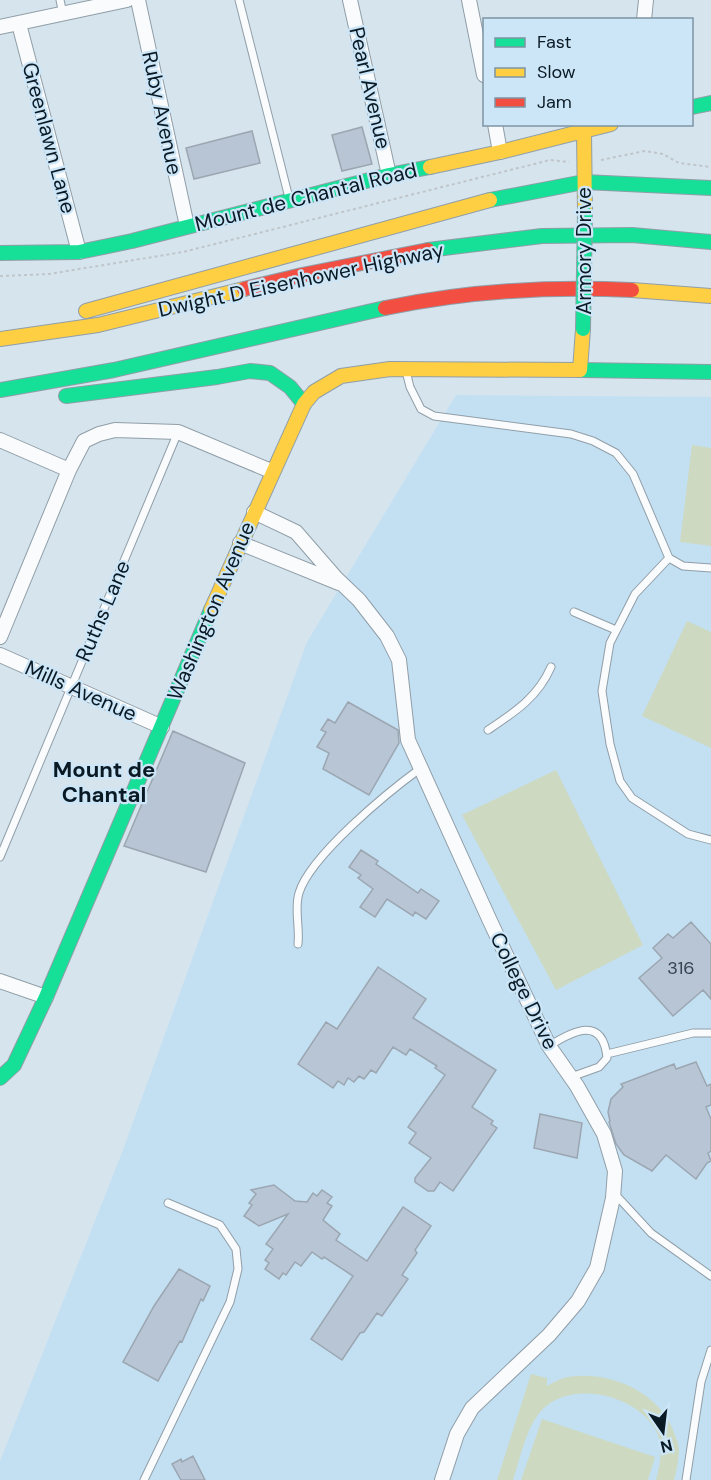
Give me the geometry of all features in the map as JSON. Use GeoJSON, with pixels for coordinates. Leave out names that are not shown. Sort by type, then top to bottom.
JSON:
{"type":"FeatureCollection","features":[{"type":"Feature","properties":{"kind":"main road"},"geometry":{"type":"LineString","coordinates":[[693,107],[711,103]]}},
{"type":"Feature","properties":{"kind":"main road","name":"Mount de Chantal Road"},"geometry":{"type":"LineString","coordinates":[[0,253],[79,252],[132,241],[290,200],[604,126]]}},
{"type":"Feature","properties":{"kind":"main road","name":"Armory Drive"},"geometry":{"type":"LineString","coordinates":[[580,370],[585,213],[584,132]]}},
{"type":"Feature","properties":{"kind":"main road"},"geometry":{"type":"LineString","coordinates":[[6,338],[101,306],[498,198],[584,182],[711,188]]}},
{"type":"Feature","properties":{"kind":"main road","name":"Dwight D Eisenhower Highway"},"geometry":{"type":"LineString","coordinates":[[6,338],[98,324],[302,275],[416,252],[542,236],[632,235],[711,242]]}},
{"type":"Feature","properties":{"kind":"main road"},"geometry":{"type":"LineString","coordinates":[[0,390],[65,381],[365,312],[449,297],[540,289],[592,288],[658,290],[711,296]]}},
{"type":"Feature","properties":{"kind":"main road","name":"Washington Avenue"},"geometry":{"type":"LineString","coordinates":[[0,1078],[14,1065],[46,998],[271,471],[304,404],[314,392],[341,376],[390,369],[711,372]]}},
{"type":"Feature","properties":{"kind":"main road"},"geometry":{"type":"LineString","coordinates":[[57,397],[250,371],[270,373],[282,380],[304,404]]}},
{"type":"Feature","properties":{"kind":"main road"},"geometry":{"type":"LineString","coordinates":[[0,400],[22,400]]}},
{"type":"Feature","properties":{"kind":"street"},"geometry":{"type":"LineString","coordinates":[[0,27],[127,0]]}},
{"type":"Feature","properties":{"kind":"street","name":"Ruby Avenue"},"geometry":{"type":"LineString","coordinates":[[138,0],[187,226]]}},
{"type":"Feature","properties":{"kind":"street","name":"Pearl Avenue"},"geometry":{"type":"LineString","coordinates":[[350,0],[389,176]]}},
{"type":"Feature","properties":{"kind":"street"},"geometry":{"type":"LineString","coordinates":[[469,0],[483,70]]}},
{"type":"Feature","properties":{"kind":"street"},"geometry":{"type":"LineString","coordinates":[[644,18],[646,0]]}},
{"type":"Feature","properties":{"kind":"street","name":"Greenlawn Lane"},"geometry":{"type":"LineString","coordinates":[[19,24],[79,252]]}},
{"type":"Feature","properties":{"kind":"street"},"geometry":{"type":"LineString","coordinates":[[495,126],[500,152]]}},
{"type":"Feature","properties":{"kind":"street"},"geometry":{"type":"LineString","coordinates":[[0,637],[69,470],[84,441],[115,430],[178,432],[271,471]]}},
{"type":"Feature","properties":{"kind":"street"},"geometry":{"type":"LineString","coordinates":[[0,440],[69,470]]}},
{"type":"Feature","properties":{"kind":"street","name":"College Drive"},"geometry":{"type":"LineString","coordinates":[[254,512],[296,532],[336,578],[346,586],[387,636],[399,660],[408,740],[549,1046],[571,1077],[604,1134],[615,1171],[614,1192],[597,1268],[578,1301],[549,1335],[472,1408],[457,1434],[442,1480]]}},
{"type":"Feature","properties":{"kind":"street"},"geometry":{"type":"LineString","coordinates":[[240,543],[346,586]]}},
{"type":"Feature","properties":{"kind":"street","name":"Mills Avenue"},"geometry":{"type":"LineString","coordinates":[[0,655],[162,727]]}},
{"type":"Feature","properties":{"kind":"street"},"geometry":{"type":"LineString","coordinates":[[0,981],[46,998]]}},
{"type":"Feature","properties":{"kind":"lane"},"geometry":{"type":"LineString","coordinates":[[60,0],[63,14]]}},
{"type":"Feature","properties":{"kind":"lane"},"geometry":{"type":"LineString","coordinates":[[239,0],[290,200]]}},
{"type":"Feature","properties":{"kind":"lane"},"geometry":{"type":"LineString","coordinates":[[406,369],[410,387],[421,409],[434,416],[571,434],[593,441],[616,453],[633,474],[669,558],[682,566],[711,568]]}},
{"type":"Feature","properties":{"kind":"lane","name":"Ruths Lane"},"geometry":{"type":"LineString","coordinates":[[0,856],[178,432]]}},
{"type":"Feature","properties":{"kind":"lane"},"geometry":{"type":"LineString","coordinates":[[669,558],[635,594],[616,630],[610,643],[602,691],[610,744],[620,781],[632,798],[688,834],[711,840]]}},
{"type":"Feature","properties":{"kind":"lane"},"geometry":{"type":"LineString","coordinates":[[574,612],[616,630]]}},
{"type":"Feature","properties":{"kind":"lane"},"geometry":{"type":"LineString","coordinates":[[488,730],[516,712],[530,699],[544,683],[551,667]]}},
{"type":"Feature","properties":{"kind":"lane"},"geometry":{"type":"LineString","coordinates":[[298,944],[298,894],[306,876],[328,850],[365,814],[421,768]]}},
{"type":"Feature","properties":{"kind":"lane"},"geometry":{"type":"LineString","coordinates":[[549,1046],[574,1031],[588,1029],[598,1034],[606,1043],[607,1058],[598,1067],[571,1077]]}},
{"type":"Feature","properties":{"kind":"lane"},"geometry":{"type":"LineString","coordinates":[[607,1054],[693,1033],[711,1033]]}},
{"type":"Feature","properties":{"kind":"lane"},"geometry":{"type":"LineString","coordinates":[[614,1192],[651,1233],[711,1276]]}},
{"type":"Feature","properties":{"kind":"lane"},"geometry":{"type":"LineString","coordinates":[[144,1480],[230,1302],[238,1269],[236,1249],[220,1226],[168,1203]]}},
{"type":"Feature","properties":{"kind":"lane"},"geometry":{"type":"LineString","coordinates":[[686,1480],[701,1382],[711,1350]]}},
{"type":"Feature","properties":{"kind":"path"},"geometry":{"type":"LineString","coordinates":[[0,276],[49,274],[183,252],[550,160],[584,163],[645,151],[663,154],[679,163],[711,167]]}},
{"type":"Feature","properties":{"kind":"shaded area"},"geometry":{"type":"Polygon","coordinates":[[[456,395],[711,397],[711,1480],[0,1480],[0,1461],[123,1150],[307,642],[456,395]]]}},
{"type":"Feature","properties":{"kind":"green space"},"geometry":{"type":"Polygon","coordinates":[[[692,445],[711,448],[711,546],[680,542],[692,445]]]}},
{"type":"Feature","properties":{"kind":"green space"},"geometry":{"type":"Polygon","coordinates":[[[687,621],[711,632],[711,748],[642,716],[687,621]]]}},
{"type":"Feature","properties":{"kind":"green space"},"geometry":{"type":"Polygon","coordinates":[[[556,770],[643,945],[556,990],[462,815],[556,770]]]}},
{"type":"Feature","properties":{"kind":"green space"},"geometry":{"type":"Polygon","coordinates":[[[531,1374],[547,1378],[547,1386],[568,1377],[599,1377],[615,1380],[644,1394],[666,1416],[677,1441],[679,1456],[674,1480],[656,1480],[660,1460],[659,1439],[654,1427],[644,1416],[632,1406],[617,1399],[586,1393],[556,1400],[544,1408],[528,1432],[513,1480],[497,1480],[531,1374]]]}},
{"type":"Feature","properties":{"kind":"green space"},"geometry":{"type":"Polygon","coordinates":[[[542,1419],[655,1457],[648,1480],[521,1480],[542,1419]]]}},
{"type":"Feature","properties":{"kind":"building"},"geometry":{"type":"Polygon","coordinates":[[[362,127],[372,164],[342,171],[332,135],[362,127]]]}},
{"type":"Feature","properties":{"kind":"building"},"geometry":{"type":"Polygon","coordinates":[[[252,131],[260,163],[194,179],[186,148],[252,131]]]}},
{"type":"Feature","properties":{"kind":"building"},"geometry":{"type":"Polygon","coordinates":[[[348,702],[398,730],[399,743],[369,795],[323,769],[329,753],[317,747],[326,732],[321,730],[328,719],[335,723],[348,702]]]}},
{"type":"Feature","properties":{"kind":"building"},"geometry":{"type":"Polygon","coordinates":[[[173,731],[245,763],[206,872],[124,846],[173,731]]]}},
{"type":"Feature","properties":{"kind":"building"},"geometry":{"type":"Polygon","coordinates":[[[361,850],[378,861],[376,864],[418,893],[421,889],[439,901],[426,919],[415,912],[413,916],[387,899],[375,917],[360,907],[373,889],[358,878],[361,875],[349,867],[361,850]]]}},
{"type":"Feature","properties":{"kind":"building"},"geometry":{"type":"Polygon","coordinates":[[[691,922],[711,944],[711,999],[703,990],[673,1016],[639,978],[662,958],[653,948],[668,934],[673,938],[691,922]]]}},
{"type":"Feature","properties":{"kind":"building"},"geometry":{"type":"Polygon","coordinates":[[[378,967],[426,999],[413,1018],[496,1070],[472,1107],[493,1121],[491,1124],[497,1128],[453,1191],[440,1182],[434,1191],[428,1191],[415,1182],[415,1178],[431,1158],[409,1143],[416,1133],[408,1127],[445,1075],[435,1068],[437,1066],[410,1049],[406,1055],[393,1047],[376,1073],[371,1070],[364,1079],[359,1076],[354,1082],[348,1078],[344,1085],[338,1081],[333,1088],[298,1064],[326,1022],[337,1029],[378,967]]]}},
{"type":"Feature","properties":{"kind":"building"},"geometry":{"type":"Polygon","coordinates":[[[696,1062],[707,1086],[711,1084],[711,1105],[706,1107],[711,1119],[711,1151],[708,1153],[711,1161],[696,1179],[666,1155],[652,1171],[624,1155],[616,1144],[608,1112],[611,1099],[623,1087],[621,1084],[674,1064],[676,1069],[696,1062]]]}},
{"type":"Feature","properties":{"kind":"building"},"geometry":{"type":"Polygon","coordinates":[[[540,1114],[582,1123],[577,1158],[534,1148],[540,1114]]]}},
{"type":"Feature","properties":{"kind":"building"},"geometry":{"type":"Polygon","coordinates":[[[274,1185],[295,1201],[307,1202],[313,1193],[317,1196],[322,1190],[332,1197],[327,1203],[332,1206],[323,1220],[340,1234],[336,1240],[367,1261],[403,1207],[431,1226],[402,1275],[408,1279],[382,1316],[377,1313],[342,1360],[311,1339],[353,1276],[312,1252],[301,1266],[295,1262],[286,1275],[283,1273],[279,1279],[265,1269],[269,1263],[265,1260],[273,1249],[266,1244],[288,1214],[259,1226],[244,1216],[252,1205],[249,1203],[256,1194],[251,1190],[274,1185]]]}},
{"type":"Feature","properties":{"kind":"building"},"geometry":{"type":"Polygon","coordinates":[[[179,1269],[210,1286],[203,1301],[201,1299],[182,1342],[180,1341],[158,1381],[123,1362],[154,1306],[179,1269]]]}},
{"type":"Feature","properties":{"kind":"building"},"geometry":{"type":"Polygon","coordinates":[[[193,1456],[205,1480],[181,1480],[172,1464],[193,1456]]]}},
{"type":"Feature","properties":{"kind":"traffic: fast"},"geometry":{"type":"LineString","coordinates":[[693,107],[711,103]]}},
{"type":"Feature","properties":{"kind":"traffic: fast"},"geometry":{"type":"LineString","coordinates":[[0,253],[79,252],[132,241],[389,175],[430,167]]}},
{"type":"Feature","properties":{"kind":"traffic: fast"},"geometry":{"type":"LineString","coordinates":[[490,200],[584,182],[711,188]]}},
{"type":"Feature","properties":{"kind":"traffic: fast"},"geometry":{"type":"LineString","coordinates":[[583,329],[585,213]]}},
{"type":"Feature","properties":{"kind":"traffic: fast"},"geometry":{"type":"LineString","coordinates":[[428,250],[542,236],[632,235],[711,242]]}},
{"type":"Feature","properties":{"kind":"traffic: fast"},"geometry":{"type":"LineString","coordinates":[[0,390],[114,370],[385,308]]}},
{"type":"Feature","properties":{"kind":"traffic: fast"},"geometry":{"type":"LineString","coordinates":[[580,370],[711,372]]}},
{"type":"Feature","properties":{"kind":"traffic: fast"},"geometry":{"type":"LineString","coordinates":[[66,396],[250,371],[270,373],[290,387],[304,404]]}},
{"type":"Feature","properties":{"kind":"traffic: fast"},"geometry":{"type":"LineString","coordinates":[[0,1078],[14,1065],[46,997],[211,610]]}},
{"type":"Feature","properties":{"kind":"traffic: slow"},"geometry":{"type":"LineString","coordinates":[[430,167],[603,126]]}},
{"type":"Feature","properties":{"kind":"traffic: slow"},"geometry":{"type":"LineString","coordinates":[[584,132],[585,213]]}},
{"type":"Feature","properties":{"kind":"traffic: slow"},"geometry":{"type":"LineString","coordinates":[[86,311],[490,200]]}},
{"type":"Feature","properties":{"kind":"traffic: slow"},"geometry":{"type":"LineString","coordinates":[[0,339],[98,325],[244,289]]}},
{"type":"Feature","properties":{"kind":"traffic: slow"},"geometry":{"type":"LineString","coordinates":[[632,290],[711,296]]}},
{"type":"Feature","properties":{"kind":"traffic: slow"},"geometry":{"type":"LineString","coordinates":[[211,610],[304,404],[314,392],[341,376],[390,369],[580,370],[583,329]]}},
{"type":"Feature","properties":{"kind":"traffic: jam"},"geometry":{"type":"LineString","coordinates":[[244,289],[428,250]]}},
{"type":"Feature","properties":{"kind":"traffic: jam"},"geometry":{"type":"LineString","coordinates":[[385,308],[447,297],[508,291],[632,290]]}},
{"type":"Feature","properties":{"kind":"district","name":"Mount de Chantal"},"geometry":{"type":"Point","coordinates":[104,782]}}]}
